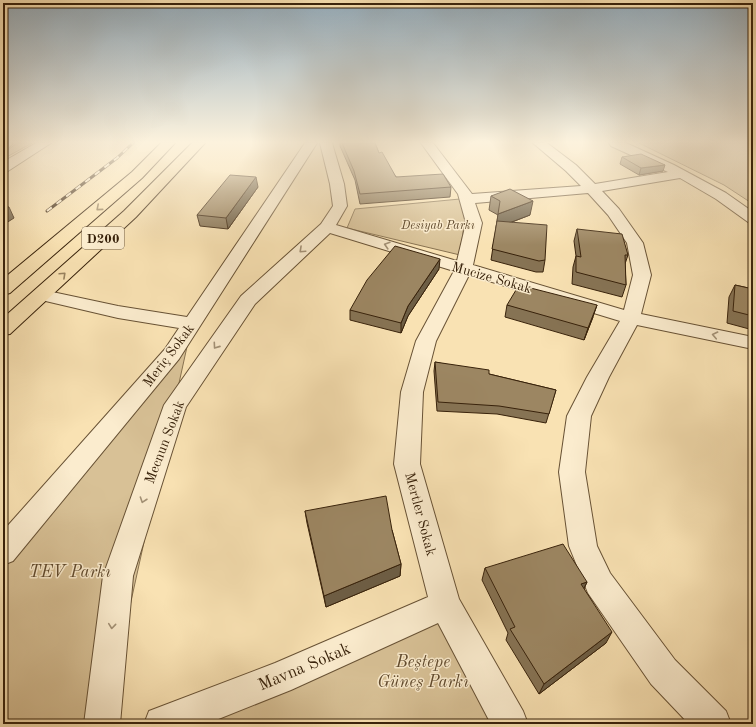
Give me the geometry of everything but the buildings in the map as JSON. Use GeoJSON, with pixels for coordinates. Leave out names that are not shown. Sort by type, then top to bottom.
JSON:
{"type":"FeatureCollection","features":[{"type":"Feature","properties":{"kind":"highway","name":"D200"},"geometry":{"type":"LineString","coordinates":[[3,289],[135,177]]}},
{"type":"Feature","properties":{"kind":"highway","name":"D200"},"geometry":{"type":"LineString","coordinates":[[3,329],[43,295],[130,214],[166,177]]}},
{"type":"Feature","properties":{"kind":"street","name":"Meriç Sokak"},"geometry":{"type":"LineString","coordinates":[[3,552],[172,354],[289,177]]}},
{"type":"Feature","properties":{"kind":"street","name":"Mecnun Sokak"},"geometry":{"type":"LineString","coordinates":[[102,724],[118,576],[175,405],[248,300],[327,227],[340,206],[335,177]]}},
{"type":"Feature","properties":{"kind":"street","name":"Mertler Sokak"},"geometry":{"type":"LineString","coordinates":[[452,177],[465,194],[474,223],[464,268],[426,341],[412,392],[407,464],[445,605],[510,724]]}},
{"type":"Feature","properties":{"kind":"street"},"geometry":{"type":"LineString","coordinates":[[580,177],[614,212],[635,243],[642,275],[632,318],[598,377],[579,416],[572,472],[575,503],[583,546],[599,583],[663,672],[713,724]]}},
{"type":"Feature","properties":{"kind":"street"},"geometry":{"type":"LineString","coordinates":[[467,199],[591,189],[663,177]]}},
{"type":"Feature","properties":{"kind":"street"},"geometry":{"type":"LineString","coordinates":[[686,177],[722,196],[753,219]]}},
{"type":"Feature","properties":{"kind":"street","name":"Mucize Sokak"},"geometry":{"type":"LineString","coordinates":[[327,227],[632,318],[753,343]]}},
{"type":"Feature","properties":{"kind":"street"},"geometry":{"type":"LineString","coordinates":[[43,295],[118,312],[192,324]]}},
{"type":"Feature","properties":{"kind":"street","name":"Mavna Sokak"},"geometry":{"type":"LineString","coordinates":[[162,724],[279,678],[445,605]]}},
{"type":"Feature","properties":{"kind":"green space"},"geometry":{"type":"Polygon","coordinates":[[[708,177],[753,177],[753,204],[724,185],[708,177]]]}},
{"type":"Feature","properties":{"kind":"green space","name":"Desiyab Parkı"},"geometry":{"type":"Polygon","coordinates":[[[460,199],[465,217],[460,255],[347,228],[355,209],[460,199]]]}},
{"type":"Feature","properties":{"kind":"green space","name":"TEV Parkı"},"geometry":{"type":"Polygon","coordinates":[[[192,324],[104,724],[3,724],[3,547],[192,324]]]}},
{"type":"Feature","properties":{"kind":"green space","name":"Beştepe Güneş Parkı"},"geometry":{"type":"Polygon","coordinates":[[[445,605],[514,724],[159,724],[445,605]]]}},
{"type":"Feature","properties":{"kind":"railway"},"geometry":{"type":"LineString","coordinates":[[47,211],[92,177]]}}]}
